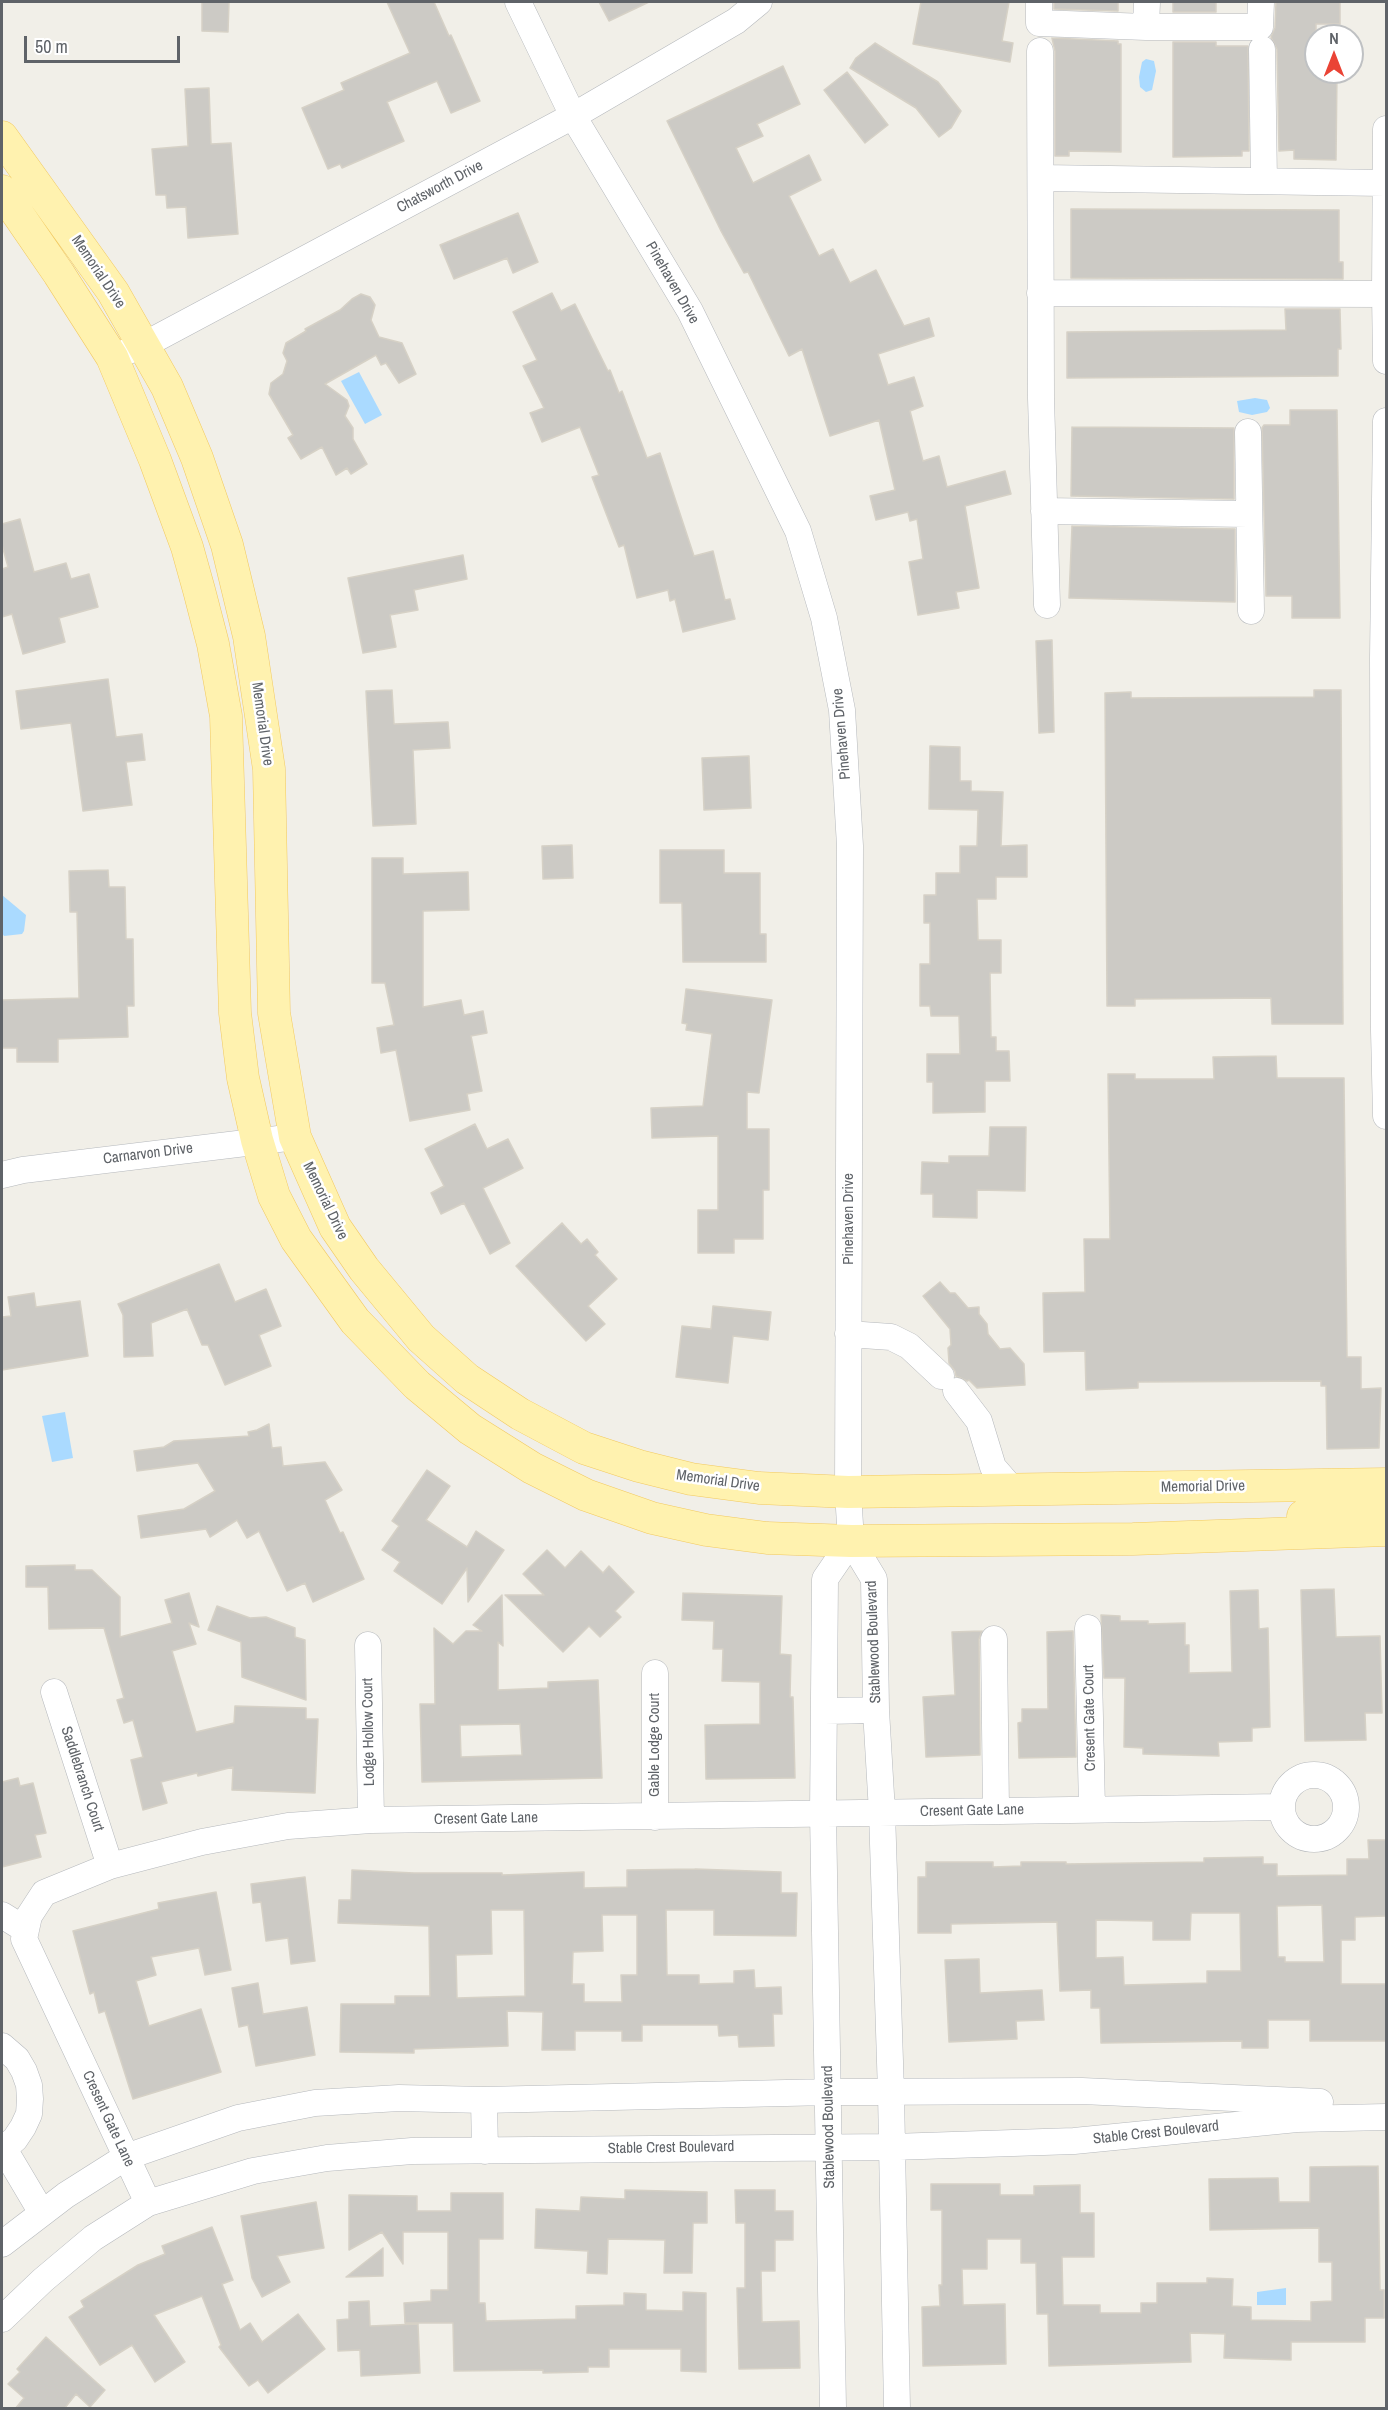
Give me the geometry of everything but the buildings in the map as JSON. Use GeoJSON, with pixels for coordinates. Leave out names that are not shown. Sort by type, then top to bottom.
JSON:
{"type":"FeatureCollection","features":[{"type":"Feature","properties":{"kind":"main road","name":"Memorial Drive"},"geometry":{"type":"LineString","coordinates":[[2,137],[113,292],[167,387],[197,458],[227,545],[249,636],[269,769],[274,1013],[295,1137],[335,1227],[371,1278],[421,1338],[467,1379],[520,1414],[584,1448],[639,1466],[691,1479],[759,1488],[848,1492],[1386,1484]]}},
{"type":"Feature","properties":{"kind":"main road"},"geometry":{"type":"LineString","coordinates":[[2,191],[112,357],[155,460],[187,547],[213,644],[226,716],[236,1013],[243,1078],[257,1140],[274,1196],[296,1239],[355,1321],[417,1385],[470,1429],[532,1468],[586,1495],[652,1518],[705,1530],[767,1538],[851,1541],[1134,1539],[1386,1530]]}},
{"type":"Feature","properties":{"kind":"main road"},"geometry":{"type":"LineString","coordinates":[[213,644],[249,636]]}},
{"type":"Feature","properties":{"kind":"main road"},"geometry":{"type":"LineString","coordinates":[[1196,1535],[1386,1502]]}},
{"type":"Feature","properties":{"kind":"street","name":"Pinehaven Drive"},"geometry":{"type":"LineString","coordinates":[[518,2],[573,116],[690,311],[798,531],[824,618],[842,710],[850,846],[848,1492],[851,1541]]}},
{"type":"Feature","properties":{"kind":"street","name":"Chatsworth Drive"},"geometry":{"type":"LineString","coordinates":[[112,357],[144,345],[573,116],[736,21],[759,2]]}},
{"type":"Feature","properties":{"kind":"street"},"geometry":{"type":"LineString","coordinates":[[1039,2],[1039,23],[1146,14],[1260,27],[1261,2]]}},
{"type":"Feature","properties":{"kind":"street"},"geometry":{"type":"LineString","coordinates":[[1262,49],[1264,181]]}},
{"type":"Feature","properties":{"kind":"street"},"geometry":{"type":"LineString","coordinates":[[1040,51],[1040,293],[1047,605]]}},
{"type":"Feature","properties":{"kind":"street"},"geometry":{"type":"LineString","coordinates":[[1386,129],[1386,361]]}},
{"type":"Feature","properties":{"kind":"street"},"geometry":{"type":"LineString","coordinates":[[1041,178],[1385,183]]}},
{"type":"Feature","properties":{"kind":"street"},"geometry":{"type":"LineString","coordinates":[[1040,293],[1385,294]]}},
{"type":"Feature","properties":{"kind":"street"},"geometry":{"type":"LineString","coordinates":[[1386,421],[1386,1116]]}},
{"type":"Feature","properties":{"kind":"street"},"geometry":{"type":"LineString","coordinates":[[1248,432],[1251,611]]}},
{"type":"Feature","properties":{"kind":"street"},"geometry":{"type":"LineString","coordinates":[[1044,511],[1248,514]]}},
{"type":"Feature","properties":{"kind":"street","name":"Carnarvon Drive"},"geometry":{"type":"LineString","coordinates":[[2,1175],[22,1170],[295,1137]]}},
{"type":"Feature","properties":{"kind":"street"},"geometry":{"type":"LineString","coordinates":[[848,1334],[891,1336],[909,1346],[948,1384],[979,1420],[993,1467],[1013,1490]]}},
{"type":"Feature","properties":{"kind":"street","name":"Stablewood Boulevard"},"geometry":{"type":"LineString","coordinates":[[833,2409],[823,1813],[825,1579],[851,1541],[874,1579],[876,1710],[882,1812],[891,2092],[897,2409]]}},
{"type":"Feature","properties":{"kind":"street","name":"Cresent Gate Court"},"geometry":{"type":"LineString","coordinates":[[1088,1628],[1092,1809]]}},
{"type":"Feature","properties":{"kind":"street"},"geometry":{"type":"LineString","coordinates":[[994,1640],[996,1810]]}},
{"type":"Feature","properties":{"kind":"street","name":"Lodge Hollow Court"},"geometry":{"type":"LineString","coordinates":[[368,1645],[371,1820]]}},
{"type":"Feature","properties":{"kind":"street","name":"Gable Lodge Court"},"geometry":{"type":"LineString","coordinates":[[655,1673],[655,1817]]}},
{"type":"Feature","properties":{"kind":"street","name":"Saddlebranch Court"},"geometry":{"type":"LineString","coordinates":[[54,1692],[110,1866]]}},
{"type":"Feature","properties":{"kind":"street"},"geometry":{"type":"LineString","coordinates":[[825,1711],[876,1710]]}},
{"type":"Feature","properties":{"kind":"street","name":"Cresent Gate Lane"},"geometry":{"type":"LineString","coordinates":[[148,2203],[24,1939],[28,1916],[44,1893],[110,1866],[202,1842],[288,1826],[371,1820],[1281,1807]]}},
{"type":"Feature","properties":{"kind":"street"},"geometry":{"type":"LineString","coordinates":[[2,1915],[26,1930]]}},
{"type":"Feature","properties":{"kind":"street"},"geometry":{"type":"LineString","coordinates":[[2,2046],[16,2059],[24,2071],[29,2085],[30,2099],[23,2127],[3,2149],[42,2213]]}},
{"type":"Feature","properties":{"kind":"street","name":"Stable Crest Boulevard"},"geometry":{"type":"LineString","coordinates":[[2,2244],[66,2195],[126,2157],[238,2118],[315,2103],[399,2098],[484,2100],[829,2092],[1082,2091],[1298,2103],[1386,2101]]}},
{"type":"Feature","properties":{"kind":"street"},"geometry":{"type":"LineString","coordinates":[[484,2100],[485,2151]]}},
{"type":"Feature","properties":{"kind":"street","name":"Stable Crest Boulevard"},"geometry":{"type":"LineString","coordinates":[[2,2319],[43,2280],[93,2238],[148,2203],[253,2171],[327,2158],[412,2151],[892,2147],[1074,2141],[1298,2119],[1386,2117]]}},
{"type":"Feature","properties":{"kind":"water"},"geometry":{"type":"Polygon","coordinates":[[[1146,59],[1154,61],[1156,71],[1152,90],[1146,92],[1140,87],[1139,77],[1142,62],[1146,59]]]}},
{"type":"Feature","properties":{"kind":"water"},"geometry":{"type":"Polygon","coordinates":[[[359,372],[382,415],[365,424],[341,381],[359,372]]]}},
{"type":"Feature","properties":{"kind":"water"},"geometry":{"type":"Polygon","coordinates":[[[1255,398],[1267,400],[1270,408],[1267,412],[1252,415],[1239,412],[1237,401],[1255,398]]]}},
{"type":"Feature","properties":{"kind":"water"},"geometry":{"type":"Polygon","coordinates":[[[2,895],[26,915],[22,934],[4,936],[2,933],[2,895]]]}},
{"type":"Feature","properties":{"kind":"water"},"geometry":{"type":"Polygon","coordinates":[[[65,1412],[73,1458],[52,1462],[42,1416],[65,1412]]]}},
{"type":"Feature","properties":{"kind":"water"},"geometry":{"type":"Polygon","coordinates":[[[1286,2288],[1286,2305],[1257,2305],[1257,2292],[1286,2288]]]}}]}
